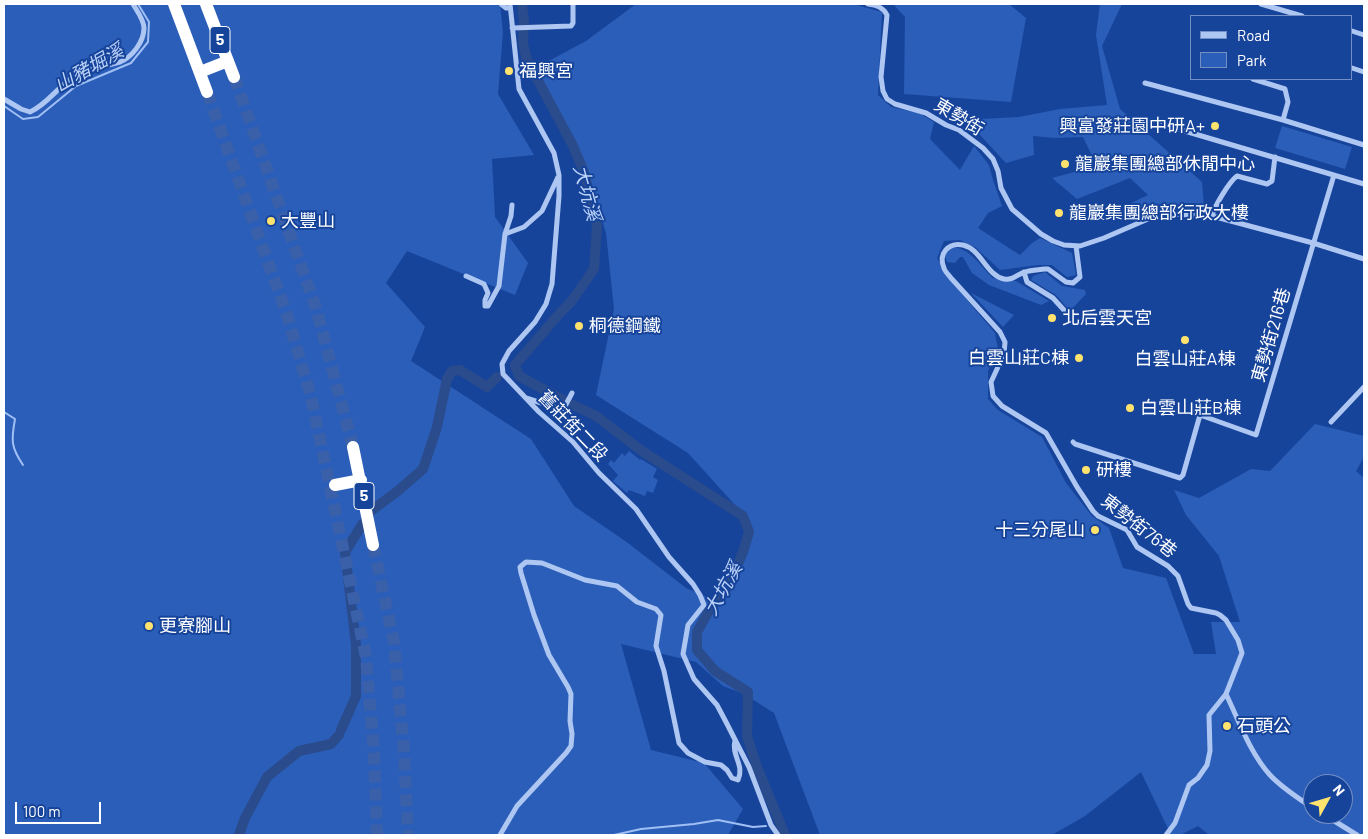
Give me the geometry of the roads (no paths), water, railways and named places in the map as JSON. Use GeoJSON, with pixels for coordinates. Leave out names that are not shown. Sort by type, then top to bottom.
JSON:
{"type":"FeatureCollection","features":[{"type":"Feature","properties":{"kind":"highway","name":"5"},"geometry":{"type":"LineString","coordinates":[[174,4],[207,92]]}},
{"type":"Feature","properties":{"kind":"highway","name":"5"},"geometry":{"type":"LineString","coordinates":[[206,4],[234,77]]}},
{"type":"Feature","properties":{"kind":"highway"},"geometry":{"type":"LineString","coordinates":[[200,72],[228,61]]}},
{"type":"Feature","properties":{"kind":"highway","name":"5"},"geometry":{"type":"LineString","coordinates":[[353,447],[361,480],[372,545]]}},
{"type":"Feature","properties":{"kind":"highway"},"geometry":{"type":"LineString","coordinates":[[335,485],[361,480]]}},
{"type":"Feature","properties":{"kind":"street"},"geometry":{"type":"LineString","coordinates":[[4,99],[30,112],[49,100],[71,78],[82,72],[123,61],[137,48],[144,27],[132,4]]}},
{"type":"Feature","properties":{"kind":"street"},"geometry":{"type":"LineString","coordinates":[[501,4],[506,8],[510,6]]}},
{"type":"Feature","properties":{"kind":"street"},"geometry":{"type":"LineString","coordinates":[[515,28],[571,26],[573,23],[573,4]]}},
{"type":"Feature","properties":{"kind":"street","name":"東勢街"},"geometry":{"type":"LineString","coordinates":[[868,4],[878,6],[887,15],[881,77],[883,91],[887,99],[896,104],[926,113],[973,139],[993,159],[998,170],[1001,188],[1012,209],[1041,234],[1053,241],[1076,246],[1089,244],[1155,216],[1168,214],[1212,216],[1313,242],[1364,258]]}},
{"type":"Feature","properties":{"kind":"street"},"geometry":{"type":"LineString","coordinates":[[1261,4],[1299,15]]}},
{"type":"Feature","properties":{"kind":"street","name":"舊莊街二段"},"geometry":{"type":"LineString","coordinates":[[510,6],[515,28],[519,89],[552,148],[559,175],[559,196],[552,284],[546,304],[535,322],[509,351],[502,364],[504,374],[539,412],[573,442],[600,473],[636,509],[669,557],[693,584],[700,595],[704,605],[688,625],[683,654],[694,679],[717,705],[735,739],[778,835]]}},
{"type":"Feature","properties":{"kind":"street"},"geometry":{"type":"LineString","coordinates":[[1256,80],[1285,89],[1288,102],[1283,120]]}},
{"type":"Feature","properties":{"kind":"street"},"geometry":{"type":"LineString","coordinates":[[1145,83],[1283,120],[1364,145]]}},
{"type":"Feature","properties":{"kind":"street"},"geometry":{"type":"LineString","coordinates":[[1161,124],[1364,184]]}},
{"type":"Feature","properties":{"kind":"street"},"geometry":{"type":"LineString","coordinates":[[1212,216],[1225,189],[1237,176],[1267,184],[1270,183],[1272,181],[1275,157]]}},
{"type":"Feature","properties":{"kind":"street"},"geometry":{"type":"LineString","coordinates":[[505,234],[524,227],[542,212],[559,175]]}},
{"type":"Feature","properties":{"kind":"street","name":"東勢街216巷"},"geometry":{"type":"LineString","coordinates":[[1073,442],[1180,478],[1183,475],[1200,415],[1256,435],[1334,175]]}},
{"type":"Feature","properties":{"kind":"street"},"geometry":{"type":"LineString","coordinates":[[466,276],[484,284],[488,293],[484,304],[488,306],[499,286],[505,234],[511,216],[512,205]]}},
{"type":"Feature","properties":{"kind":"street","name":"東勢街76巷"},"geometry":{"type":"LineString","coordinates":[[1024,272],[1010,280],[1002,279],[992,272],[973,251],[960,244],[952,245],[942,255],[944,268],[951,278],[1000,332],[1005,342],[1004,354],[991,382],[993,396],[1002,406],[1046,433],[1076,487],[1093,511],[1098,516],[1127,530],[1137,547],[1168,566],[1178,576],[1191,608],[1216,613],[1226,620],[1238,640],[1242,653],[1226,694],[1208,715],[1210,751],[1207,765],[1198,778],[1188,785],[1175,823],[1166,835]]}},
{"type":"Feature","properties":{"kind":"street"},"geometry":{"type":"LineString","coordinates":[[1072,319],[1053,298],[1027,282],[1024,272],[1048,269],[1066,282],[1073,282],[1080,277],[1076,246]]}},
{"type":"Feature","properties":{"kind":"street"},"geometry":{"type":"LineString","coordinates":[[1331,422],[1364,387]]}},
{"type":"Feature","properties":{"kind":"street"},"geometry":{"type":"LineString","coordinates":[[525,398],[563,410],[572,393]]}},
{"type":"Feature","properties":{"kind":"street"},"geometry":{"type":"LineString","coordinates":[[500,835],[517,806],[566,753],[570,746],[572,734],[570,721],[571,694],[549,655],[534,615],[520,567],[526,562],[542,563],[585,580],[617,586],[637,602],[656,609],[661,615],[656,646],[664,671],[680,743],[688,753],[705,762],[721,765],[732,778],[738,780],[740,768],[733,748],[735,739]]}},
{"type":"Feature","properties":{"kind":"street"},"geometry":{"type":"LineString","coordinates":[[1226,694],[1257,758],[1269,774],[1303,800]]}},
{"type":"Feature","properties":{"kind":"street"},"geometry":{"type":"LineString","coordinates":[[1339,824],[1357,835]]}},
{"type":"Feature","properties":{"kind":"waterway","name":"山豬堀溪"},"geometry":{"type":"LineString","coordinates":[[4,106],[23,119],[38,117],[76,86],[131,63],[148,42],[149,22],[138,4]]}},
{"type":"Feature","properties":{"kind":"waterway","name":"大坑溪"},"geometry":{"type":"LineString","coordinates":[[522,4],[524,21],[523,44],[527,60],[572,144],[584,172],[597,226],[594,269],[571,302],[515,365],[519,376],[563,400]]}},
{"type":"Feature","properties":{"kind":"waterway"},"geometry":{"type":"LineString","coordinates":[[371,511],[423,469],[437,427],[447,379],[452,371],[460,370],[487,387],[497,377]]}},
{"type":"Feature","properties":{"kind":"waterway","name":"大坑溪"},"geometry":{"type":"LineString","coordinates":[[571,404],[596,416],[642,451],[743,516],[749,532],[744,549],[730,584],[710,609],[697,632],[697,650],[715,671],[748,692],[747,736],[757,767],[785,835]]}},
{"type":"Feature","properties":{"kind":"waterway"},"geometry":{"type":"LineString","coordinates":[[4,412],[15,419],[13,444],[23,465]]}},
{"type":"Feature","properties":{"kind":"waterway"},"geometry":{"type":"LineString","coordinates":[[341,730],[356,696],[356,645],[345,552],[363,523]]}},
{"type":"Feature","properties":{"kind":"waterway"},"geometry":{"type":"LineString","coordinates":[[239,835],[245,818],[267,777],[299,751],[331,744],[339,735]]}},
{"type":"Feature","properties":{"kind":"waterway"},"geometry":{"type":"LineString","coordinates":[[614,835],[641,829],[718,820],[753,827],[766,826]]}},
{"type":"Feature","properties":{"kind":"tunnel"},"geometry":{"type":"LineString","coordinates":[[234,77],[316,308],[353,447]]}},
{"type":"Feature","properties":{"kind":"tunnel"},"geometry":{"type":"LineString","coordinates":[[207,92],[287,315],[311,397],[366,657],[374,754],[377,835]]}},
{"type":"Feature","properties":{"kind":"tunnel"},"geometry":{"type":"LineString","coordinates":[[373,545],[394,642],[404,752],[408,835]]}},
{"type":"Feature","properties":{"kind":"place","name":"福興宮"},"geometry":{"type":"Point","coordinates":[509,71]}},
{"type":"Feature","properties":{"kind":"place","name":"興富發莊園中研A+"},"geometry":{"type":"Point","coordinates":[1215,126]}},
{"type":"Feature","properties":{"kind":"place","name":"龍巖集團總部休閒中心"},"geometry":{"type":"Point","coordinates":[1065,164]}},
{"type":"Feature","properties":{"kind":"place","name":"龍巖集團總部行政大樓"},"geometry":{"type":"Point","coordinates":[1059,213]}},
{"type":"Feature","properties":{"kind":"place","name":"大豐山"},"geometry":{"type":"Point","coordinates":[271,221]}},
{"type":"Feature","properties":{"kind":"place","name":"北后雲天宮"},"geometry":{"type":"Point","coordinates":[1052,318]}},
{"type":"Feature","properties":{"kind":"place","name":"桐德鋼鐵"},"geometry":{"type":"Point","coordinates":[579,326]}},
{"type":"Feature","properties":{"kind":"place","name":"白雲山莊A棟"},"geometry":{"type":"Point","coordinates":[1185,340]}},
{"type":"Feature","properties":{"kind":"place","name":"白雲山莊C棟"},"geometry":{"type":"Point","coordinates":[1079,358]}},
{"type":"Feature","properties":{"kind":"place","name":"白雲山莊B棟"},"geometry":{"type":"Point","coordinates":[1130,408]}},
{"type":"Feature","properties":{"kind":"place","name":"研樓"},"geometry":{"type":"Point","coordinates":[1086,470]}},
{"type":"Feature","properties":{"kind":"place","name":"十三分尾山"},"geometry":{"type":"Point","coordinates":[1095,530]}},
{"type":"Feature","properties":{"kind":"place","name":"更寮腳山"},"geometry":{"type":"Point","coordinates":[149,626]}},
{"type":"Feature","properties":{"kind":"place","name":"石頭公"},"geometry":{"type":"Point","coordinates":[1227,726]}}]}
